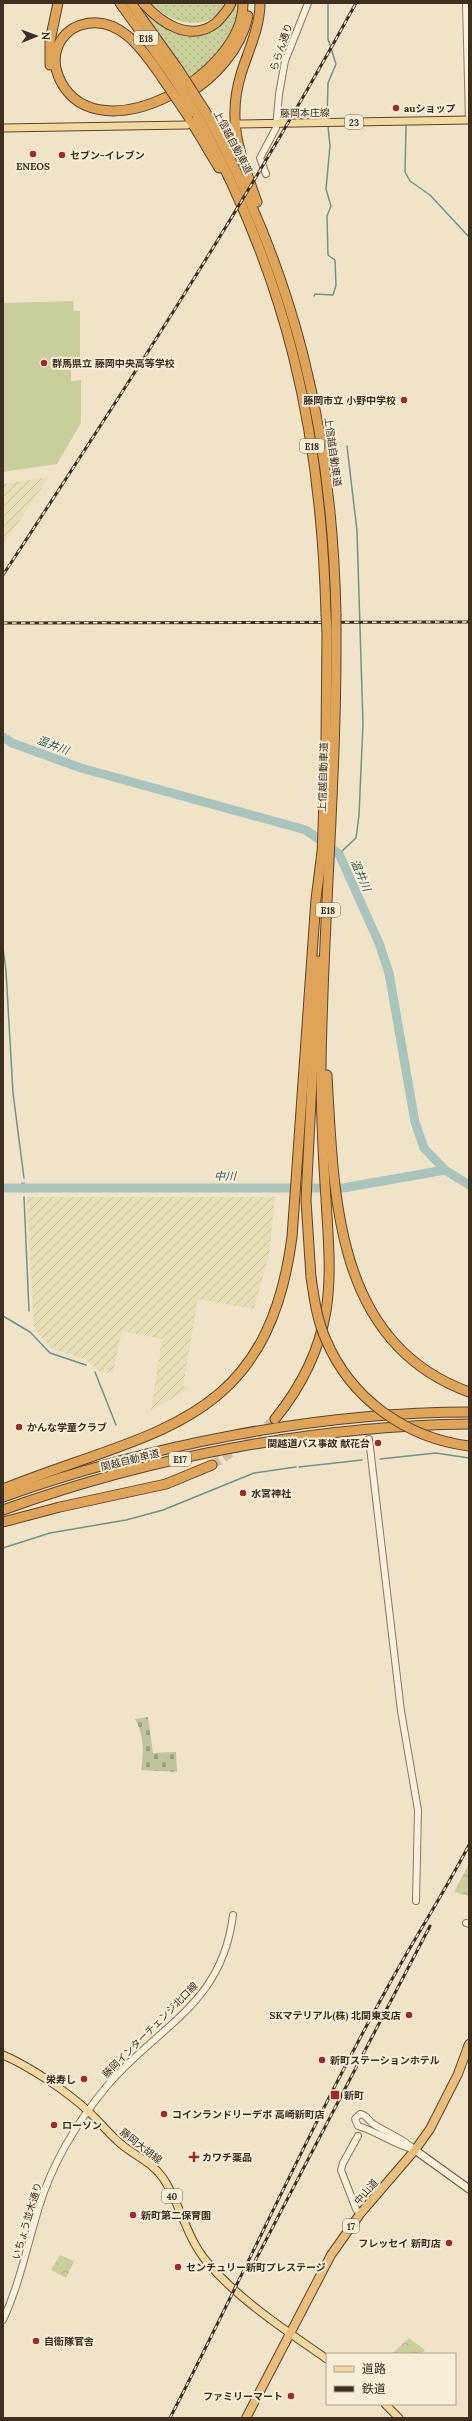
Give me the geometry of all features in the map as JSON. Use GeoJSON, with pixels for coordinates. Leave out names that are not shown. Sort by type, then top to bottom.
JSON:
{"type":"FeatureCollection","features":[{"type":"Feature","properties":{"kind":"highway"},"geometry":{"type":"LineString","coordinates":[[58,3],[49,50],[50,65],[54,80],[68,98],[80,107],[101,114],[116,115],[141,112],[164,105],[185,96],[204,83],[224,63],[240,40],[247,24],[249,3]]}},
{"type":"Feature","properties":{"kind":"highway","name":"上信越自動車道"},"geometry":{"type":"LineString","coordinates":[[120,3],[171,74]]}},
{"type":"Feature","properties":{"kind":"highway","name":"上信越自動車道"},"geometry":{"type":"LineString","coordinates":[[131,3],[194,117],[273,283],[293,350],[310,432],[331,614]]}},
{"type":"Feature","properties":{"kind":"highway"},"geometry":{"type":"LineString","coordinates":[[143,3],[161,21],[173,28],[185,31],[203,30],[214,24],[223,16],[229,3]]}},
{"type":"Feature","properties":{"kind":"highway"},"geometry":{"type":"LineString","coordinates":[[194,117],[171,74],[133,40],[116,28],[103,24],[89,23],[71,30],[62,39],[56,51],[55,64],[59,79],[67,91],[78,100],[105,109],[142,106],[169,97],[185,88],[213,65],[235,37],[241,22],[243,3]]}},
{"type":"Feature","properties":{"kind":"highway"},"geometry":{"type":"LineString","coordinates":[[260,3],[257,26],[236,94],[235,131],[243,162],[286,281],[294,317]]}},
{"type":"Feature","properties":{"kind":"highway","name":"上信越自動車道"},"geometry":{"type":"LineString","coordinates":[[194,117],[252,204],[268,241],[294,317],[312,391],[326,469],[333,551],[331,614],[332,831],[326,949],[320,972]]}},
{"type":"Feature","properties":{"kind":"highway","name":"上信越自動車道"},"geometry":{"type":"LineString","coordinates":[[320,972],[322,852],[331,632]]}},
{"type":"Feature","properties":{"kind":"highway"},"geometry":{"type":"LineString","coordinates":[[275,1419],[297,1390],[314,1355],[324,1324],[328,1295],[330,1256],[321,1106],[320,972]]}},
{"type":"Feature","properties":{"kind":"highway"},"geometry":{"type":"LineString","coordinates":[[320,972],[306,1200],[311,1277],[316,1310],[325,1339],[340,1367],[360,1393],[384,1413],[412,1430],[441,1441],[469,1446]]}},
{"type":"Feature","properties":{"kind":"highway"},"geometry":{"type":"LineString","coordinates":[[320,985],[336,1185],[348,1252],[364,1300],[380,1326],[406,1356],[436,1378],[469,1392]]}},
{"type":"Feature","properties":{"kind":"highway"},"geometry":{"type":"LineString","coordinates":[[3,1489],[142,1440],[188,1417],[226,1388],[247,1364],[260,1344],[277,1307],[289,1258],[320,985]]}},
{"type":"Feature","properties":{"kind":"highway","name":"関越自動車道"},"geometry":{"type":"LineString","coordinates":[[3,1497],[96,1468],[176,1448],[264,1431],[361,1418],[469,1412]]}},
{"type":"Feature","properties":{"kind":"highway","name":"関越自動車道"},"geometry":{"type":"LineString","coordinates":[[3,1510],[91,1482],[178,1460],[264,1443],[361,1431],[469,1424]]}},
{"type":"Feature","properties":{"kind":"highway"},"geometry":{"type":"LineString","coordinates":[[3,1522],[60,1507],[166,1484],[212,1465]]}},
{"type":"Feature","properties":{"kind":"highway","name":"中山道"},"geometry":{"type":"LineString","coordinates":[[246,2418],[331,2255],[360,2214],[415,2150],[444,2104],[469,2044]]}},
{"type":"Feature","properties":{"kind":"main road"},"geometry":{"type":"LineString","coordinates":[[3,128],[194,117]]}},
{"type":"Feature","properties":{"kind":"main road","name":"藤岡本庄線"},"geometry":{"type":"LineString","coordinates":[[238,124],[469,120]]}},
{"type":"Feature","properties":{"kind":"main road","name":"藤岡大胡線"},"geometry":{"type":"LineString","coordinates":[[3,2055],[24,2066],[88,2111],[116,2140],[146,2161],[159,2173],[167,2185],[193,2243],[210,2266],[232,2286],[290,2333],[326,2357]]}},
{"type":"Feature","properties":{"kind":"main road"},"geometry":{"type":"LineString","coordinates":[[415,2150],[469,2189]]}},
{"type":"Feature","properties":{"kind":"main road"},"geometry":{"type":"LineString","coordinates":[[386,2405],[399,2418]]}},
{"type":"Feature","properties":{"kind":"street","name":"ららん通り"},"geometry":{"type":"LineString","coordinates":[[277,124],[279,94],[285,61],[308,3]]}},
{"type":"Feature","properties":{"kind":"street"},"geometry":{"type":"LineString","coordinates":[[466,3],[469,120]]}},
{"type":"Feature","properties":{"kind":"street"},"geometry":{"type":"LineString","coordinates":[[266,174],[260,158],[277,124]]}},
{"type":"Feature","properties":{"kind":"street"},"geometry":{"type":"LineString","coordinates":[[369,1438],[401,1711],[418,1810],[416,1901]]}},
{"type":"Feature","properties":{"kind":"street","name":"藤岡インターチェンジ北口線"},"geometry":{"type":"LineString","coordinates":[[88,2111],[108,2085],[202,1995],[217,1972],[226,1953],[233,1915]]}},
{"type":"Feature","properties":{"kind":"street","name":"いちょう並木通り"},"geometry":{"type":"LineString","coordinates":[[3,2320],[14,2296],[39,2208],[51,2176],[88,2111]]}},
{"type":"Feature","properties":{"kind":"street"},"geometry":{"type":"LineString","coordinates":[[360,2114],[365,2115],[373,2124],[407,2142],[415,2150],[404,2148],[370,2129],[358,2126],[354,2122],[356,2116],[360,2114]]}},
{"type":"Feature","properties":{"kind":"street"},"geometry":{"type":"LineString","coordinates":[[358,2136],[343,2163],[341,2170],[356,2209],[360,2214]]}},
{"type":"Feature","properties":{"kind":"shaded area"},"geometry":{"type":"Polygon","coordinates":[[[49,477],[3,545],[3,484],[49,477]]]}},
{"type":"Feature","properties":{"kind":"shaded area"},"geometry":{"type":"Polygon","coordinates":[[[27,1197],[275,1197],[269,1255],[254,1309],[198,1299],[183,1386],[190,1388],[151,1411],[162,1339],[122,1331],[113,1373],[100,1372],[86,1360],[52,1349],[34,1328],[27,1197]]]}},
{"type":"Feature","properties":{"kind":"green space"},"geometry":{"type":"Polygon","coordinates":[[[137,3],[165,27],[172,31],[190,34],[203,34],[234,3],[240,3],[238,15],[229,36],[216,54],[191,79],[137,3]]]}},
{"type":"Feature","properties":{"kind":"green space"},"geometry":{"type":"Polygon","coordinates":[[[150,3],[224,3],[218,16],[209,20],[191,23],[174,19],[150,3]]]}},
{"type":"Feature","properties":{"kind":"green space","name":"群馬県立 藤岡中央高等学校"},"geometry":{"type":"Polygon","coordinates":[[[73,301],[74,311],[80,311],[80,370],[71,370],[71,381],[81,380],[81,423],[57,464],[3,472],[3,303],[73,301]]]}},
{"type":"Feature","properties":{"kind":"green space"},"geometry":{"type":"Polygon","coordinates":[[[148,1717],[153,1753],[176,1752],[177,1772],[141,1770],[143,1757],[142,1737],[135,1719],[148,1717]]]}},
{"type":"Feature","properties":{"kind":"green space"},"geometry":{"type":"Polygon","coordinates":[[[469,1864],[469,1896],[454,1892],[469,1864]]]}},
{"type":"Feature","properties":{"kind":"green space"},"geometry":{"type":"Polygon","coordinates":[[[60,2255],[74,2261],[66,2278],[51,2270],[60,2255]]]}},
{"type":"Feature","properties":{"kind":"green space"},"geometry":{"type":"Polygon","coordinates":[[[409,2338],[425,2350],[422,2353],[393,2353],[409,2338]]]}},
{"type":"Feature","properties":{"kind":"waterway"},"geometry":{"type":"LineString","coordinates":[[327,120],[328,83],[336,64],[328,39],[328,3]]}},
{"type":"Feature","properties":{"kind":"waterway"},"geometry":{"type":"LineString","coordinates":[[314,296],[315,294],[333,295],[336,285],[335,260],[328,255],[327,216],[331,206],[326,189],[330,146],[328,126]]}},
{"type":"Feature","properties":{"kind":"waterway"},"geometry":{"type":"LineString","coordinates":[[406,126],[405,172],[410,181],[430,195],[469,237]]}},
{"type":"Feature","properties":{"kind":"waterway"},"geometry":{"type":"LineString","coordinates":[[339,854],[356,838],[359,815],[363,724],[357,531],[347,446]]}},
{"type":"Feature","properties":{"kind":"waterway","name":"温井川"},"geometry":{"type":"LineString","coordinates":[[3,737],[12,743],[81,768],[306,830],[339,854],[379,943],[389,973],[415,1122],[424,1148],[445,1170],[469,1185]]}},
{"type":"Feature","properties":{"kind":"waterway"},"geometry":{"type":"LineString","coordinates":[[3,948],[6,971],[13,1093],[24,1178]]}},
{"type":"Feature","properties":{"kind":"waterway","name":"中川"},"geometry":{"type":"LineString","coordinates":[[3,1188],[343,1188],[445,1170]]}},
{"type":"Feature","properties":{"kind":"waterway","name":"中川"},"geometry":{"type":"LineString","coordinates":[[22,1183],[22,1188]]}},
{"type":"Feature","properties":{"kind":"waterway","name":"中川"},"geometry":{"type":"LineString","coordinates":[[24,1183],[24,1192]]}},
{"type":"Feature","properties":{"kind":"waterway"},"geometry":{"type":"LineString","coordinates":[[24,1197],[29,1311]]}},
{"type":"Feature","properties":{"kind":"waterway"},"geometry":{"type":"LineString","coordinates":[[3,1316],[30,1332],[50,1353],[86,1365]]}},
{"type":"Feature","properties":{"kind":"waterway"},"geometry":{"type":"LineString","coordinates":[[95,1372],[116,1425]]}},
{"type":"Feature","properties":{"kind":"waterway"},"geometry":{"type":"LineString","coordinates":[[380,1459],[436,1453],[469,1458]]}},
{"type":"Feature","properties":{"kind":"waterway"},"geometry":{"type":"LineString","coordinates":[[299,1467],[362,1460]]}},
{"type":"Feature","properties":{"kind":"waterway"},"geometry":{"type":"LineString","coordinates":[[3,1548],[50,1533],[126,1520],[163,1510],[254,1473],[296,1467]]}},
{"type":"Feature","properties":{"kind":"tunnel"},"geometry":{"type":"LineString","coordinates":[[208,125],[238,124]]}},
{"type":"Feature","properties":{"kind":"tunnel"},"geometry":{"type":"LineString","coordinates":[[212,1465],[249,1441],[275,1419]]}},
{"type":"Feature","properties":{"kind":"railway"},"geometry":{"type":"LineString","coordinates":[[3,575],[185,293],[273,149],[356,3]]}},
{"type":"Feature","properties":{"kind":"railway"},"geometry":{"type":"LineString","coordinates":[[3,623],[469,622]]}},
{"type":"Feature","properties":{"kind":"railway"},"geometry":{"type":"LineString","coordinates":[[170,2418],[224,2312],[329,2097],[395,1973],[449,1882],[469,1845]]}},
{"type":"Feature","properties":{"kind":"railway"},"geometry":{"type":"LineString","coordinates":[[255,2261],[430,1926]]}},
{"type":"Feature","properties":{"kind":"place","name":"auショップ"},"geometry":{"type":"Point","coordinates":[396,108]}},
{"type":"Feature","properties":{"kind":"place","name":"ENEOS"},"geometry":{"type":"Point","coordinates":[33,154]}},
{"type":"Feature","properties":{"kind":"place","name":"セブン-イレブン"},"geometry":{"type":"Point","coordinates":[62,155]}},
{"type":"Feature","properties":{"kind":"place","name":"群馬県立 藤岡中央高等学校"},"geometry":{"type":"Point","coordinates":[44,363]}},
{"type":"Feature","properties":{"kind":"place","name":"藤岡市立 小野中学校"},"geometry":{"type":"Point","coordinates":[404,400]}},
{"type":"Feature","properties":{"kind":"place","name":"かんな学童クラブ"},"geometry":{"type":"Point","coordinates":[19,1427]}},
{"type":"Feature","properties":{"kind":"place","name":"関越道バス事故 献花台"},"geometry":{"type":"Point","coordinates":[378,1443]}},
{"type":"Feature","properties":{"kind":"place","name":"水宮神社"},"geometry":{"type":"Point","coordinates":[243,1493]}},
{"type":"Feature","properties":{"kind":"place","name":"SKマテリアル(株) 北関東支店"},"geometry":{"type":"Point","coordinates":[409,2015]}},
{"type":"Feature","properties":{"kind":"place","name":"新町ステーションホテル"},"geometry":{"type":"Point","coordinates":[322,2060]}},
{"type":"Feature","properties":{"kind":"place","name":"栄寿し"},"geometry":{"type":"Point","coordinates":[84,2079]}},
{"type":"Feature","properties":{"kind":"place","name":"新町"},"geometry":{"type":"Point","coordinates":[335,2095]}},
{"type":"Feature","properties":{"kind":"place","name":"コインランドリーデポ 高崎新町店"},"geometry":{"type":"Point","coordinates":[164,2114]}},
{"type":"Feature","properties":{"kind":"place","name":"ローソン"},"geometry":{"type":"Point","coordinates":[54,2125]}},
{"type":"Feature","properties":{"kind":"place","name":"カワチ薬品"},"geometry":{"type":"Point","coordinates":[194,2157]}},
{"type":"Feature","properties":{"kind":"place","name":"新町第二保育園"},"geometry":{"type":"Point","coordinates":[133,2215]}},
{"type":"Feature","properties":{"kind":"place","name":"フレッセイ 新町店"},"geometry":{"type":"Point","coordinates":[449,2243]}},
{"type":"Feature","properties":{"kind":"place","name":"センチュリー新町プレステージ"},"geometry":{"type":"Point","coordinates":[178,2267]}},
{"type":"Feature","properties":{"kind":"place","name":"自衛隊官舎"},"geometry":{"type":"Point","coordinates":[36,2341]}},
{"type":"Feature","properties":{"kind":"place","name":"ファミリーマート"},"geometry":{"type":"Point","coordinates":[291,2396]}}]}
